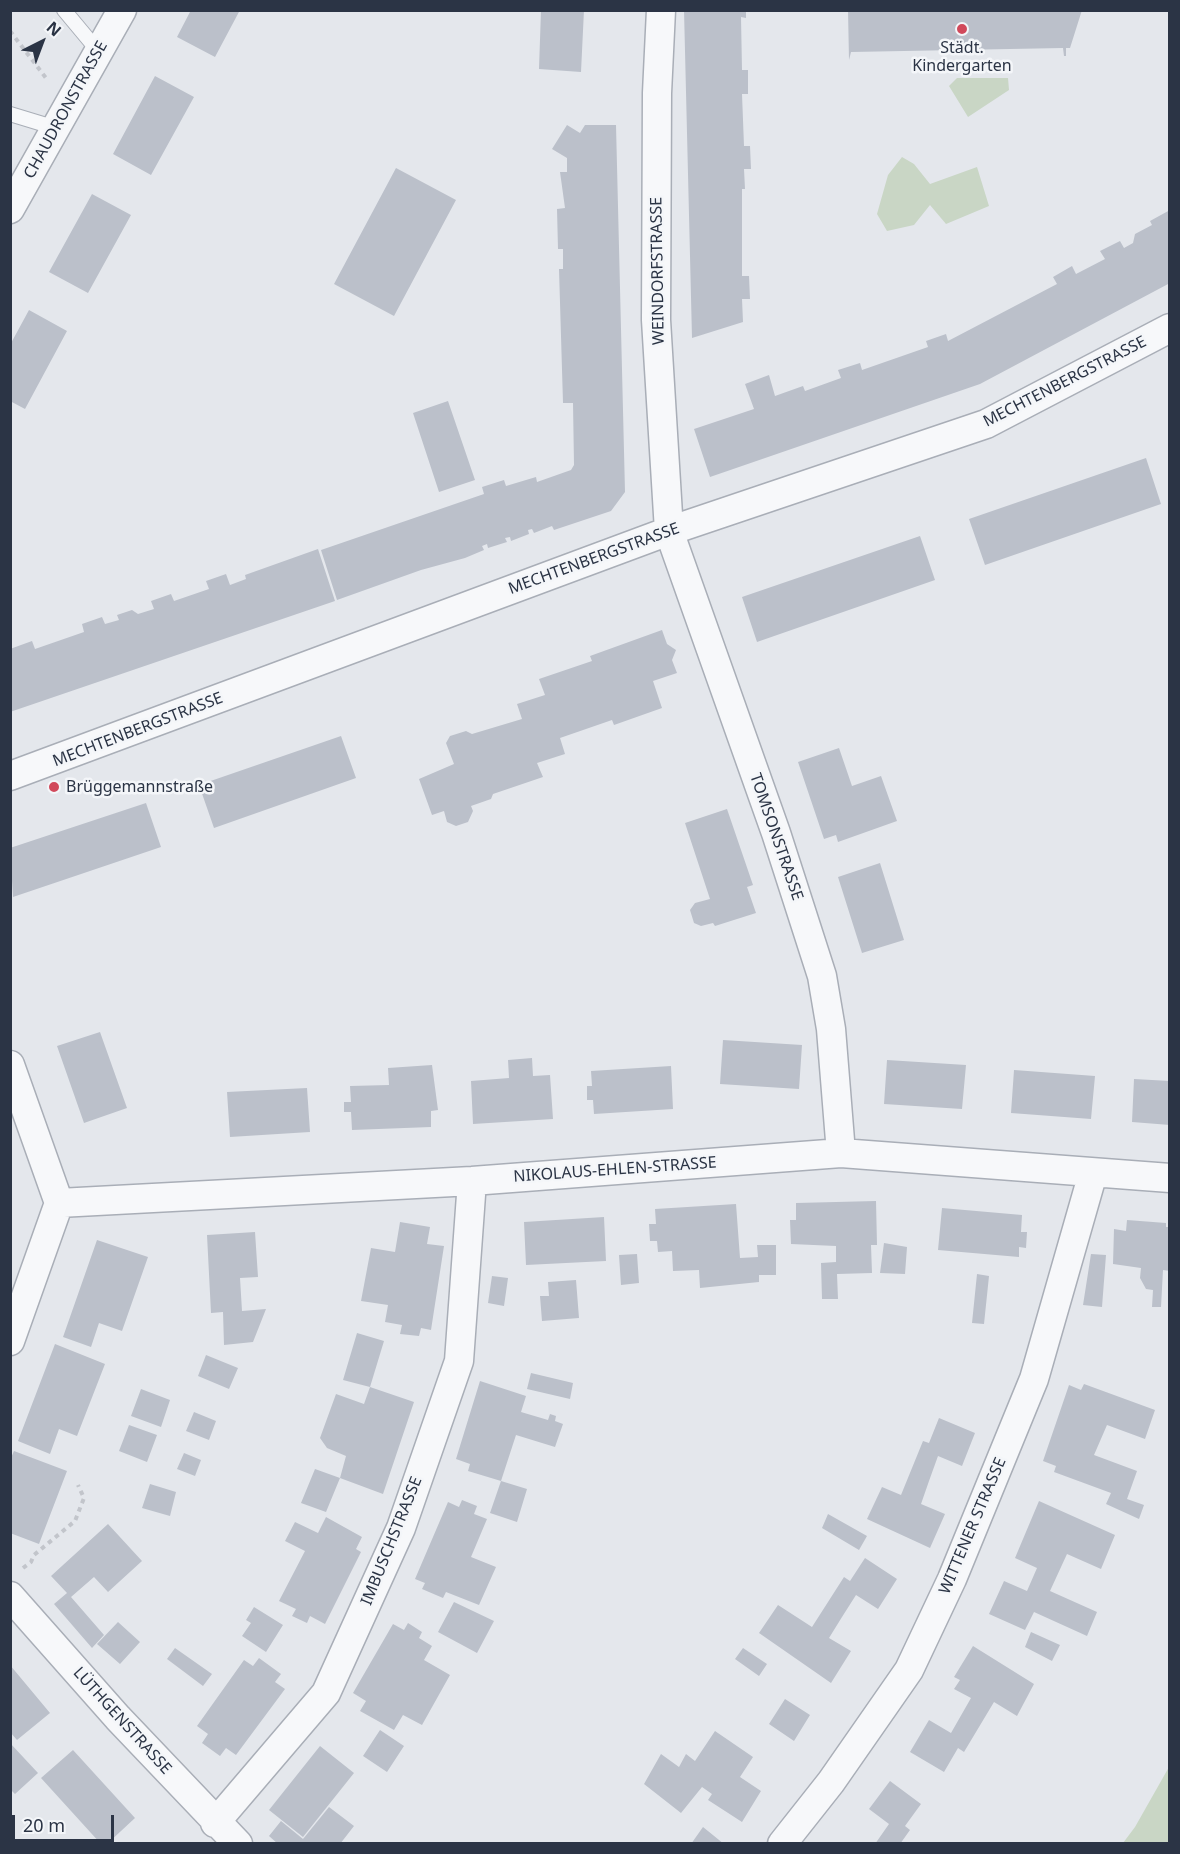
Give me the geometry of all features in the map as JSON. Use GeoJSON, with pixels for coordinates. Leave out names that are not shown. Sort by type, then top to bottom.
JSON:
{"type":"FeatureCollection","features":[{"type":"Feature","properties":{"kind":"street","name":"CHAUDRONSTRASSE"},"geometry":{"type":"LineString","coordinates":[[10,209],[122,10]]}},
{"type":"Feature","properties":{"kind":"street","name":"WEINDORFSTRASSE"},"geometry":{"type":"LineString","coordinates":[[661,10],[657,93],[657,320],[669,531]]}},
{"type":"Feature","properties":{"kind":"street","name":"MECHTENBERGSTRASSE"},"geometry":{"type":"LineString","coordinates":[[10,776],[669,531],[986,424],[1170,328]]}},
{"type":"Feature","properties":{"kind":"street","name":"TOMSONSTRASSE"},"geometry":{"type":"LineString","coordinates":[[669,531],[776,833],[822,976],[831,1029],[842,1153]]}},
{"type":"Feature","properties":{"kind":"street"},"geometry":{"type":"LineString","coordinates":[[10,1065],[59,1203],[10,1341]]}},
{"type":"Feature","properties":{"kind":"street","name":"NIKOLAUS-EHLEN-STRASSE"},"geometry":{"type":"LineString","coordinates":[[59,1203],[472,1181],[842,1153],[1170,1178]]}},
{"type":"Feature","properties":{"kind":"street","name":"WITTENER STRASSE"},"geometry":{"type":"LineString","coordinates":[[782,1844],[831,1782],[909,1670],[952,1579],[1034,1379],[1093,1173]]}},
{"type":"Feature","properties":{"kind":"street","name":"IMBUSCHSTRASSE"},"geometry":{"type":"LineString","coordinates":[[215,1823],[326,1693],[401,1528],[459,1361],[472,1181]]}},
{"type":"Feature","properties":{"kind":"street","name":"LÜTHGENSTRASSE"},"geometry":{"type":"LineString","coordinates":[[14,1584],[215,1823],[237,1844]]}},
{"type":"Feature","properties":{"kind":"lane"},"geometry":{"type":"LineString","coordinates":[[64,10],[99,52]]}},
{"type":"Feature","properties":{"kind":"lane"},"geometry":{"type":"LineString","coordinates":[[10,114],[62,117]]}},
{"type":"Feature","properties":{"kind":"path"},"geometry":{"type":"LineString","coordinates":[[10,31],[62,117]]}},
{"type":"Feature","properties":{"kind":"path"},"geometry":{"type":"LineString","coordinates":[[14,1584],[31,1562],[34,1554],[75,1521],[84,1498],[78,1485]]}},
{"type":"Feature","properties":{"kind":"green space"},"geometry":{"type":"Polygon","coordinates":[[[957,78],[1008,78],[1009,90],[968,117],[949,86],[957,78]]]}},
{"type":"Feature","properties":{"kind":"green space"},"geometry":{"type":"Polygon","coordinates":[[[902,157],[914,164],[930,184],[977,167],[989,206],[946,224],[930,205],[914,225],[887,231],[877,214],[888,175],[902,157]]]}},
{"type":"Feature","properties":{"kind":"green space"},"geometry":{"type":"Polygon","coordinates":[[[1169,1767],[1169,1843],[1123,1843],[1135,1827],[1169,1767]]]}},
{"type":"Feature","properties":{"kind":"building"},"geometry":{"type":"Polygon","coordinates":[[[191,10],[240,10],[215,57],[177,37],[191,10]]]}},
{"type":"Feature","properties":{"kind":"building"},"geometry":{"type":"Polygon","coordinates":[[[541,10],[584,10],[581,72],[539,69],[541,10]]]}},
{"type":"Feature","properties":{"kind":"building"},"geometry":{"type":"Polygon","coordinates":[[[684,10],[746,10],[746,18],[741,17],[742,70],[748,70],[748,94],[742,94],[744,146],[750,146],[751,169],[744,169],[745,189],[742,189],[742,276],[749,276],[750,299],[742,299],[743,322],[692,338],[684,10]]]}},
{"type":"Feature","properties":{"kind":"building","name":"Städt. Kindergarten"},"geometry":{"type":"Polygon","coordinates":[[[848,10],[1082,10],[1070,48],[1066,48],[1066,56],[1064,56],[1063,48],[851,52],[849,60],[848,10]]]}},
{"type":"Feature","properties":{"kind":"building"},"geometry":{"type":"Polygon","coordinates":[[[155,76],[194,97],[151,175],[113,154],[155,76]]]}},
{"type":"Feature","properties":{"kind":"building"},"geometry":{"type":"Polygon","coordinates":[[[567,125],[580,133],[585,125],[616,125],[625,492],[611,511],[554,530],[552,526],[534,533],[532,529],[528,530],[529,534],[511,541],[510,537],[505,538],[507,542],[488,548],[487,544],[482,546],[484,550],[465,558],[421,570],[337,600],[321,550],[484,494],[482,487],[504,480],[506,486],[536,477],[537,482],[571,470],[574,465],[573,403],[563,403],[559,269],[563,269],[563,249],[558,249],[557,209],[565,208],[560,172],[567,172],[567,158],[552,149],[567,125]]]}},
{"type":"Feature","properties":{"kind":"building"},"geometry":{"type":"Polygon","coordinates":[[[396,168],[456,200],[394,316],[334,284],[396,168]]]}},
{"type":"Feature","properties":{"kind":"building"},"geometry":{"type":"Polygon","coordinates":[[[92,194],[131,215],[88,293],[49,272],[92,194]]]}},
{"type":"Feature","properties":{"kind":"building"},"geometry":{"type":"Polygon","coordinates":[[[1170,210],[1170,283],[980,384],[710,477],[694,429],[754,409],[745,384],[769,375],[775,396],[803,386],[805,391],[841,378],[838,370],[860,363],[862,370],[928,347],[926,341],[946,334],[948,341],[1057,284],[1053,277],[1072,266],[1076,274],[1105,259],[1100,251],[1120,241],[1124,248],[1133,243],[1135,234],[1152,225],[1150,221],[1170,210]]]}},
{"type":"Feature","properties":{"kind":"building"},"geometry":{"type":"Polygon","coordinates":[[[29,310],[67,331],[25,409],[10,401],[10,345],[29,310]]]}},
{"type":"Feature","properties":{"kind":"building"},"geometry":{"type":"Polygon","coordinates":[[[448,401],[475,480],[439,492],[413,413],[448,401]]]}},
{"type":"Feature","properties":{"kind":"building"},"geometry":{"type":"Polygon","coordinates":[[[1146,458],[1161,504],[985,565],[969,519],[1146,458]]]}},
{"type":"Feature","properties":{"kind":"building"},"geometry":{"type":"Polygon","coordinates":[[[920,536],[935,580],[757,642],[742,597],[920,536]]]}},
{"type":"Feature","properties":{"kind":"building"},"geometry":{"type":"Polygon","coordinates":[[[318,549],[335,601],[10,712],[10,649],[32,641],[35,649],[84,632],[82,624],[102,617],[105,624],[119,620],[117,615],[132,610],[138,614],[154,609],[151,601],[171,594],[174,601],[209,589],[206,581],[226,574],[230,585],[246,579],[245,575],[318,549]]]}},
{"type":"Feature","properties":{"kind":"building"},"geometry":{"type":"Polygon","coordinates":[[[662,630],[667,644],[676,650],[672,660],[677,673],[653,681],[662,708],[614,725],[612,720],[560,738],[565,754],[537,763],[543,777],[493,794],[491,799],[471,806],[473,811],[468,822],[456,826],[447,822],[444,811],[432,815],[419,779],[454,764],[446,743],[450,736],[466,731],[472,734],[522,719],[517,704],[545,695],[539,679],[592,661],[590,656],[662,630]]]}},
{"type":"Feature","properties":{"kind":"building"},"geometry":{"type":"Polygon","coordinates":[[[341,736],[356,778],[214,828],[199,785],[341,736]]]}},
{"type":"Feature","properties":{"kind":"building"},"geometry":{"type":"Polygon","coordinates":[[[839,748],[852,786],[881,776],[897,821],[838,842],[836,835],[824,839],[798,762],[839,748]]]}},
{"type":"Feature","properties":{"kind":"building"},"geometry":{"type":"Polygon","coordinates":[[[146,803],[161,847],[13,897],[10,848],[146,803]]]}},
{"type":"Feature","properties":{"kind":"building"},"geometry":{"type":"Polygon","coordinates":[[[727,809],[753,885],[747,887],[756,913],[715,926],[713,923],[701,926],[694,923],[690,910],[695,903],[710,899],[685,823],[727,809]]]}},
{"type":"Feature","properties":{"kind":"building"},"geometry":{"type":"Polygon","coordinates":[[[880,863],[904,940],[862,953],[838,877],[880,863]]]}},
{"type":"Feature","properties":{"kind":"building"},"geometry":{"type":"Polygon","coordinates":[[[100,1032],[127,1108],[84,1123],[57,1046],[100,1032]]]}},
{"type":"Feature","properties":{"kind":"building"},"geometry":{"type":"Polygon","coordinates":[[[723,1040],[802,1045],[799,1089],[720,1084],[723,1040]]]}},
{"type":"Feature","properties":{"kind":"building"},"geometry":{"type":"Polygon","coordinates":[[[532,1058],[533,1076],[550,1075],[553,1119],[473,1124],[471,1081],[509,1078],[508,1060],[532,1058]]]}},
{"type":"Feature","properties":{"kind":"building"},"geometry":{"type":"Polygon","coordinates":[[[887,1060],[966,1065],[962,1109],[884,1104],[887,1060]]]}},
{"type":"Feature","properties":{"kind":"building"},"geometry":{"type":"Polygon","coordinates":[[[432,1065],[438,1110],[431,1111],[431,1127],[352,1130],[351,1112],[344,1112],[344,1102],[351,1102],[350,1086],[389,1085],[388,1068],[432,1065]]]}},
{"type":"Feature","properties":{"kind":"building"},"geometry":{"type":"Polygon","coordinates":[[[671,1066],[673,1109],[594,1114],[593,1100],[587,1100],[587,1086],[592,1086],[591,1071],[671,1066]]]}},
{"type":"Feature","properties":{"kind":"building"},"geometry":{"type":"Polygon","coordinates":[[[1014,1070],[1095,1076],[1091,1119],[1011,1113],[1014,1070]]]}},
{"type":"Feature","properties":{"kind":"building"},"geometry":{"type":"Polygon","coordinates":[[[1134,1079],[1170,1081],[1170,1125],[1132,1122],[1134,1079]]]}},
{"type":"Feature","properties":{"kind":"building"},"geometry":{"type":"Polygon","coordinates":[[[307,1088],[310,1132],[230,1137],[227,1092],[307,1088]]]}},
{"type":"Feature","properties":{"kind":"building"},"geometry":{"type":"Polygon","coordinates":[[[876,1201],[877,1245],[871,1245],[872,1273],[837,1274],[838,1299],[822,1299],[821,1263],[836,1262],[836,1246],[791,1244],[790,1220],[796,1220],[796,1203],[876,1201]]]}},
{"type":"Feature","properties":{"kind":"building"},"geometry":{"type":"Polygon","coordinates":[[[736,1204],[740,1258],[758,1257],[757,1245],[776,1245],[776,1275],[759,1275],[759,1282],[700,1288],[699,1270],[673,1271],[672,1251],[658,1252],[657,1241],[650,1241],[649,1224],[656,1224],[655,1209],[736,1204]]]}},
{"type":"Feature","properties":{"kind":"building"},"geometry":{"type":"Polygon","coordinates":[[[942,1208],[1022,1215],[1021,1232],[1027,1232],[1026,1248],[1019,1247],[1019,1257],[938,1250],[942,1208]]]}},
{"type":"Feature","properties":{"kind":"building"},"geometry":{"type":"Polygon","coordinates":[[[604,1217],[606,1261],[526,1265],[524,1222],[604,1217]]]}},
{"type":"Feature","properties":{"kind":"building"},"geometry":{"type":"Polygon","coordinates":[[[1127,1220],[1166,1223],[1166,1227],[1170,1227],[1170,1271],[1163,1270],[1161,1307],[1152,1307],[1153,1290],[1146,1289],[1140,1278],[1141,1268],[1113,1264],[1114,1229],[1126,1231],[1127,1220]]]}},
{"type":"Feature","properties":{"kind":"building"},"geometry":{"type":"Polygon","coordinates":[[[400,1222],[430,1227],[427,1244],[444,1246],[431,1330],[421,1328],[419,1336],[400,1334],[402,1325],[385,1322],[388,1305],[361,1301],[371,1248],[395,1252],[400,1222]]]}},
{"type":"Feature","properties":{"kind":"building"},"geometry":{"type":"Polygon","coordinates":[[[255,1232],[258,1277],[240,1278],[242,1311],[266,1309],[253,1342],[224,1345],[223,1312],[211,1313],[207,1235],[255,1232]]]}},
{"type":"Feature","properties":{"kind":"building"},"geometry":{"type":"Polygon","coordinates":[[[97,1240],[148,1257],[122,1331],[99,1323],[91,1347],[63,1337],[97,1240]]]}},
{"type":"Feature","properties":{"kind":"building"},"geometry":{"type":"Polygon","coordinates":[[[884,1243],[907,1247],[905,1274],[880,1273],[884,1243]]]}},
{"type":"Feature","properties":{"kind":"building"},"geometry":{"type":"Polygon","coordinates":[[[637,1254],[639,1283],[621,1285],[619,1255],[637,1254]]]}},
{"type":"Feature","properties":{"kind":"building"},"geometry":{"type":"Polygon","coordinates":[[[1091,1254],[1106,1255],[1102,1307],[1083,1305],[1091,1254]]]}},
{"type":"Feature","properties":{"kind":"building"},"geometry":{"type":"Polygon","coordinates":[[[977,1274],[989,1276],[984,1324],[972,1323],[977,1274]]]}},
{"type":"Feature","properties":{"kind":"building"},"geometry":{"type":"Polygon","coordinates":[[[492,1276],[508,1278],[504,1306],[488,1303],[492,1276]]]}},
{"type":"Feature","properties":{"kind":"building"},"geometry":{"type":"Polygon","coordinates":[[[576,1280],[579,1318],[542,1321],[540,1296],[549,1296],[548,1282],[576,1280]]]}},
{"type":"Feature","properties":{"kind":"building"},"geometry":{"type":"Polygon","coordinates":[[[357,1333],[384,1341],[370,1387],[343,1380],[357,1333]]]}},
{"type":"Feature","properties":{"kind":"building"},"geometry":{"type":"Polygon","coordinates":[[[55,1344],[105,1364],[77,1436],[59,1429],[50,1454],[18,1441],[55,1344]]]}},
{"type":"Feature","properties":{"kind":"building"},"geometry":{"type":"Polygon","coordinates":[[[206,1355],[238,1368],[229,1389],[198,1376],[206,1355]]]}},
{"type":"Feature","properties":{"kind":"building"},"geometry":{"type":"Polygon","coordinates":[[[531,1373],[573,1383],[570,1399],[527,1389],[531,1373]]]}},
{"type":"Feature","properties":{"kind":"building"},"geometry":{"type":"Polygon","coordinates":[[[480,1381],[526,1396],[521,1412],[548,1420],[550,1414],[556,1416],[555,1421],[563,1424],[555,1447],[516,1435],[501,1481],[468,1471],[470,1464],[456,1459],[480,1381]]]}},
{"type":"Feature","properties":{"kind":"building"},"geometry":{"type":"Polygon","coordinates":[[[1084,1384],[1155,1410],[1145,1439],[1107,1425],[1094,1455],[1137,1471],[1127,1499],[1144,1505],[1139,1519],[1106,1504],[1111,1493],[1054,1472],[1056,1466],[1043,1461],[1069,1385],[1081,1390],[1084,1384]]]}},
{"type":"Feature","properties":{"kind":"building"},"geometry":{"type":"Polygon","coordinates":[[[370,1387],[414,1402],[383,1494],[340,1478],[346,1456],[327,1448],[320,1438],[336,1394],[364,1404],[370,1387]]]}},
{"type":"Feature","properties":{"kind":"building"},"geometry":{"type":"Polygon","coordinates":[[[141,1389],[170,1400],[161,1427],[131,1416],[141,1389]]]}},
{"type":"Feature","properties":{"kind":"building"},"geometry":{"type":"Polygon","coordinates":[[[194,1412],[216,1421],[209,1440],[186,1431],[194,1412]]]}},
{"type":"Feature","properties":{"kind":"building"},"geometry":{"type":"Polygon","coordinates":[[[939,1418],[975,1433],[962,1466],[938,1456],[921,1504],[945,1514],[930,1548],[867,1519],[882,1487],[901,1495],[923,1441],[929,1443],[939,1418]]]}},
{"type":"Feature","properties":{"kind":"building"},"geometry":{"type":"Polygon","coordinates":[[[129,1425],[157,1435],[147,1462],[119,1451],[129,1425]]]}},
{"type":"Feature","properties":{"kind":"building"},"geometry":{"type":"Polygon","coordinates":[[[14,1451],[67,1471],[39,1544],[10,1533],[10,1460],[14,1451]]]}},
{"type":"Feature","properties":{"kind":"building"},"geometry":{"type":"Polygon","coordinates":[[[184,1453],[201,1460],[195,1476],[177,1469],[184,1453]]]}},
{"type":"Feature","properties":{"kind":"building"},"geometry":{"type":"Polygon","coordinates":[[[315,1469],[340,1478],[326,1512],[301,1503],[315,1469]]]}},
{"type":"Feature","properties":{"kind":"building"},"geometry":{"type":"Polygon","coordinates":[[[501,1481],[527,1489],[517,1522],[490,1513],[501,1481]]]}},
{"type":"Feature","properties":{"kind":"building"},"geometry":{"type":"Polygon","coordinates":[[[150,1484],[176,1492],[170,1516],[142,1508],[150,1484]]]}},
{"type":"Feature","properties":{"kind":"building"},"geometry":{"type":"Polygon","coordinates":[[[462,1500],[477,1506],[474,1514],[487,1519],[471,1557],[496,1567],[479,1605],[446,1592],[443,1598],[422,1589],[425,1583],[415,1579],[448,1502],[459,1507],[462,1500]]]}},
{"type":"Feature","properties":{"kind":"building"},"geometry":{"type":"Polygon","coordinates":[[[1039,1501],[1115,1535],[1101,1569],[1067,1554],[1050,1591],[1097,1612],[1087,1636],[1034,1612],[1025,1630],[989,1614],[1004,1581],[1027,1591],[1037,1568],[1015,1558],[1039,1501]]]}},
{"type":"Feature","properties":{"kind":"building"},"geometry":{"type":"Polygon","coordinates":[[[828,1514],[867,1536],[859,1550],[822,1528],[828,1514]]]}},
{"type":"Feature","properties":{"kind":"building"},"geometry":{"type":"Polygon","coordinates":[[[326,1517],[362,1537],[356,1549],[361,1552],[325,1624],[310,1616],[307,1623],[292,1616],[296,1609],[279,1601],[305,1551],[285,1541],[295,1522],[318,1533],[326,1517]]]}},
{"type":"Feature","properties":{"kind":"building"},"geometry":{"type":"Polygon","coordinates":[[[108,1524],[142,1561],[108,1592],[94,1577],[71,1597],[104,1635],[92,1648],[54,1604],[67,1593],[51,1576],[108,1524]]]}},
{"type":"Feature","properties":{"kind":"building"},"geometry":{"type":"Polygon","coordinates":[[[865,1558],[897,1579],[878,1609],[856,1595],[842,1617],[829,1638],[851,1651],[831,1683],[759,1633],[778,1605],[812,1627],[844,1577],[850,1581],[865,1558]]]}},
{"type":"Feature","properties":{"kind":"building"},"geometry":{"type":"Polygon","coordinates":[[[454,1602],[494,1621],[477,1653],[438,1632],[454,1602]]]}},
{"type":"Feature","properties":{"kind":"building"},"geometry":{"type":"Polygon","coordinates":[[[254,1607],[283,1625],[266,1652],[242,1636],[251,1623],[246,1620],[254,1607]]]}},
{"type":"Feature","properties":{"kind":"building"},"geometry":{"type":"Polygon","coordinates":[[[118,1622],[140,1642],[120,1664],[97,1644],[118,1622]]]}},
{"type":"Feature","properties":{"kind":"building"},"geometry":{"type":"Polygon","coordinates":[[[408,1623],[422,1632],[419,1638],[432,1646],[424,1660],[450,1675],[422,1725],[403,1715],[394,1730],[360,1711],[366,1701],[353,1693],[393,1624],[404,1630],[408,1623]]]}},
{"type":"Feature","properties":{"kind":"building"},"geometry":{"type":"Polygon","coordinates":[[[1031,1632],[1060,1645],[1052,1661],[1025,1647],[1031,1632]]]}},
{"type":"Feature","properties":{"kind":"building"},"geometry":{"type":"Polygon","coordinates":[[[973,1646],[1034,1684],[1017,1716],[994,1702],[964,1752],[958,1748],[944,1772],[910,1752],[929,1720],[951,1733],[971,1698],[954,1689],[960,1680],[954,1677],[973,1646]]]}},
{"type":"Feature","properties":{"kind":"building"},"geometry":{"type":"Polygon","coordinates":[[[175,1648],[212,1674],[203,1686],[167,1659],[175,1648]]]}},
{"type":"Feature","properties":{"kind":"building"},"geometry":{"type":"Polygon","coordinates":[[[743,1648],[767,1664],[759,1676],[735,1659],[743,1648]]]}},
{"type":"Feature","properties":{"kind":"building"},"geometry":{"type":"Polygon","coordinates":[[[259,1658],[281,1674],[275,1682],[285,1689],[236,1755],[226,1748],[220,1756],[202,1743],[208,1734],[197,1726],[244,1660],[253,1666],[259,1658]]]}},
{"type":"Feature","properties":{"kind":"building"},"geometry":{"type":"Polygon","coordinates":[[[10,1665],[50,1713],[17,1740],[10,1732],[10,1665]]]}},
{"type":"Feature","properties":{"kind":"building"},"geometry":{"type":"Polygon","coordinates":[[[785,1699],[810,1715],[794,1741],[769,1724],[785,1699]]]}},
{"type":"Feature","properties":{"kind":"building"},"geometry":{"type":"Polygon","coordinates":[[[380,1730],[404,1746],[387,1772],[363,1756],[380,1730]]]}},
{"type":"Feature","properties":{"kind":"building"},"geometry":{"type":"Polygon","coordinates":[[[715,1731],[753,1757],[740,1777],[761,1791],[742,1822],[708,1800],[712,1794],[702,1787],[681,1813],[644,1784],[661,1754],[679,1767],[686,1754],[695,1761],[715,1731]]]}},
{"type":"Feature","properties":{"kind":"building"},"geometry":{"type":"Polygon","coordinates":[[[10,1743],[38,1773],[15,1794],[10,1789],[10,1743]]]}},
{"type":"Feature","properties":{"kind":"building"},"geometry":{"type":"Polygon","coordinates":[[[320,1746],[354,1773],[303,1837],[269,1810],[320,1746]]]}},
{"type":"Feature","properties":{"kind":"building"},"geometry":{"type":"Polygon","coordinates":[[[73,1750],[135,1818],[107,1844],[101,1844],[41,1778],[73,1750]]]}},
{"type":"Feature","properties":{"kind":"building"},"geometry":{"type":"Polygon","coordinates":[[[890,1781],[921,1804],[905,1826],[910,1830],[900,1844],[875,1844],[889,1824],[869,1809],[890,1781]]]}},
{"type":"Feature","properties":{"kind":"building"},"geometry":{"type":"Polygon","coordinates":[[[329,1807],[354,1826],[340,1844],[278,1844],[269,1836],[281,1821],[303,1839],[329,1807]]]}},
{"type":"Feature","properties":{"kind":"building"},"geometry":{"type":"Polygon","coordinates":[[[703,1827],[724,1844],[691,1844],[703,1827]]]}},
{"type":"Feature","properties":{"kind":"place","name":"Städt. Kindergarten"},"geometry":{"type":"Point","coordinates":[962,29]}},
{"type":"Feature","properties":{"kind":"place","name":"Brüggemannstraße"},"geometry":{"type":"Point","coordinates":[54,787]}}]}
